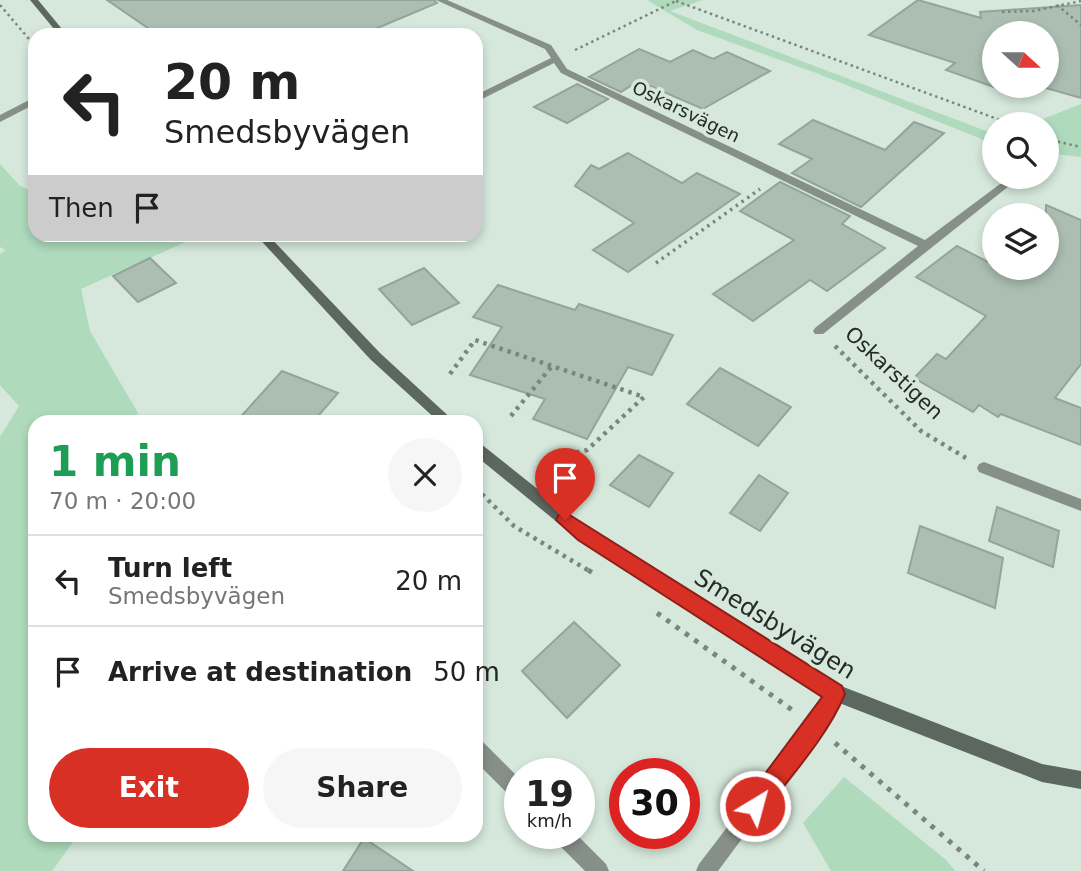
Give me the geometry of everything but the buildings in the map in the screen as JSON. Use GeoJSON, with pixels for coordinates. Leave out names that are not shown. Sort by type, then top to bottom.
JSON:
{"type":"FeatureCollection","features":[{"type":"Feature","properties":{"kind":"main road"},"geometry":{"type":"LineString","coordinates":[[34,0],[57,28]]}},
{"type":"Feature","properties":{"kind":"main road"},"geometry":{"type":"LineString","coordinates":[[268,242],[375,356],[439,415]]}},
{"type":"Feature","properties":{"kind":"main road","name":"Smedsbyvägen"},"geometry":{"type":"LineString","coordinates":[[483,454],[584,535],[835,694],[1042,773],[1081,780]]}},
{"type":"Feature","properties":{"kind":"street","name":"Oskarsvägen"},"geometry":{"type":"LineString","coordinates":[[440,0],[548,47],[564,71],[926,245]]}},
{"type":"Feature","properties":{"kind":"street"},"geometry":{"type":"LineString","coordinates":[[483,96],[556,59]]}},
{"type":"Feature","properties":{"kind":"street"},"geometry":{"type":"LineString","coordinates":[[0,119],[28,104]]}},
{"type":"Feature","properties":{"kind":"street","name":"Oskarstigen"},"geometry":{"type":"LineString","coordinates":[[819,331],[1000,189]]}},
{"type":"Feature","properties":{"kind":"street"},"geometry":{"type":"LineString","coordinates":[[984,468],[1081,505]]}},
{"type":"Feature","properties":{"kind":"street"},"geometry":{"type":"LineString","coordinates":[[705,871],[815,726],[835,694]]}},
{"type":"Feature","properties":{"kind":"street"},"geometry":{"type":"LineString","coordinates":[[483,756],[504,776]]}},
{"type":"Feature","properties":{"kind":"street"},"geometry":{"type":"LineString","coordinates":[[577,849],[599,871]]}},
{"type":"Feature","properties":{"kind":"path"},"geometry":{"type":"LineString","coordinates":[[556,59],[677,1],[982,114]]}},
{"type":"Feature","properties":{"kind":"path"},"geometry":{"type":"LineString","coordinates":[[1002,12],[1039,12],[1057,4],[1081,1]]}},
{"type":"Feature","properties":{"kind":"path"},"geometry":{"type":"LineString","coordinates":[[1057,4],[1081,25]]}},
{"type":"Feature","properties":{"kind":"path"},"geometry":{"type":"LineString","coordinates":[[0,5],[28,38]]}},
{"type":"Feature","properties":{"kind":"path"},"geometry":{"type":"LineString","coordinates":[[1059,142],[1081,147]]}},
{"type":"Feature","properties":{"kind":"path"},"geometry":{"type":"LineString","coordinates":[[656,262],[780,175]]}},
{"type":"Feature","properties":{"kind":"path","name":"Oskarstigen"},"geometry":{"type":"LineString","coordinates":[[819,331],[921,431],[984,468]]}},
{"type":"Feature","properties":{"kind":"path"},"geometry":{"type":"LineString","coordinates":[[450,374],[475,340],[644,397],[587,450],[566,455]]}},
{"type":"Feature","properties":{"kind":"path"},"geometry":{"type":"LineString","coordinates":[[511,416],[552,366]]}},
{"type":"Feature","properties":{"kind":"path"},"geometry":{"type":"LineString","coordinates":[[483,495],[514,526],[607,582]]}},
{"type":"Feature","properties":{"kind":"path"},"geometry":{"type":"LineString","coordinates":[[650,609],[815,726],[984,871]]}},
{"type":"Feature","properties":{"kind":"green space"},"geometry":{"type":"Polygon","coordinates":[[[647,0],[703,0],[670,11],[982,129],[982,139],[816,73],[697,30],[647,0]]]}},
{"type":"Feature","properties":{"kind":"green space"},"geometry":{"type":"Polygon","coordinates":[[[1081,104],[1081,157],[1059,154],[1059,113],[1081,104]]]}},
{"type":"Feature","properties":{"kind":"green space"},"geometry":{"type":"Polygon","coordinates":[[[0,164],[20,186],[28,189],[28,242],[185,242],[81,289],[90,331],[138,413],[28,415],[28,842],[73,842],[52,871],[0,871],[0,437],[19,406],[0,385],[0,254],[6,250],[0,247],[0,164]]]}},
{"type":"Feature","properties":{"kind":"green space"},"geometry":{"type":"Polygon","coordinates":[[[844,777],[946,860],[955,871],[831,871],[803,823],[844,777]]]}},
{"type":"Feature","properties":{"kind":"route"},"geometry":{"type":"LineString","coordinates":[[565,520],[584,535],[835,694],[815,726],[755,806]]}}]}
